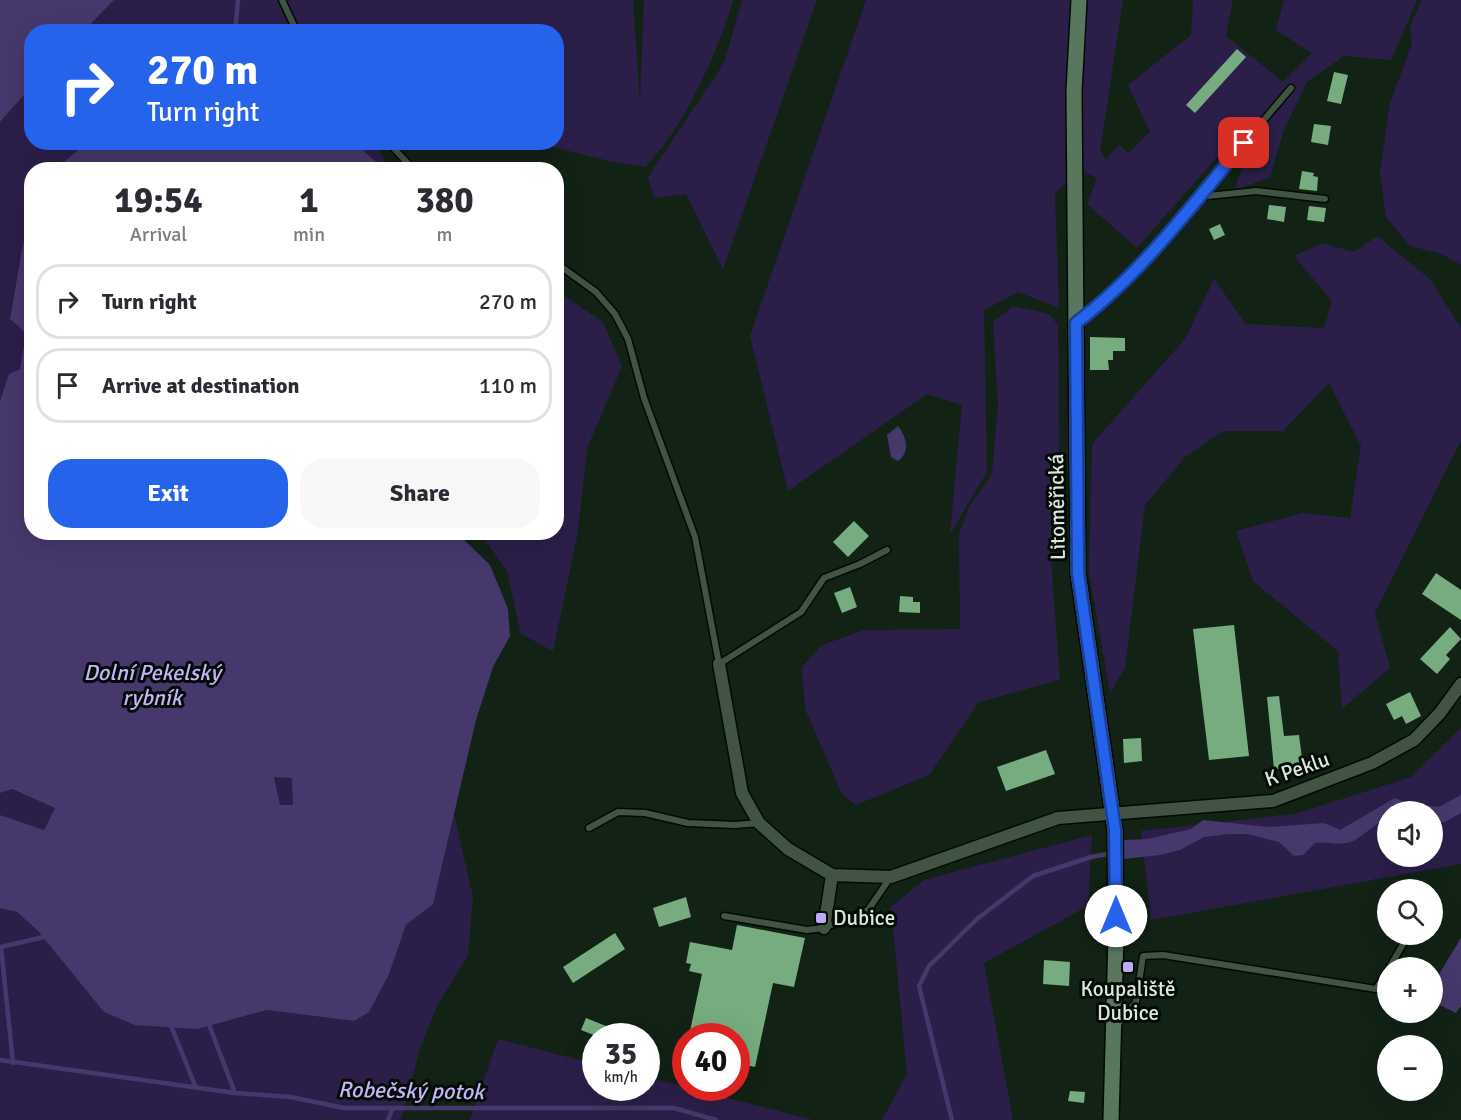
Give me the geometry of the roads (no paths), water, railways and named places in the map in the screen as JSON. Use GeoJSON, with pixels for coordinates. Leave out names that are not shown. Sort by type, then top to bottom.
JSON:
{"type":"FeatureCollection","features":[{"type":"Feature","properties":{"kind":"street","name":"Litoměřická"},"geometry":{"type":"LineString","coordinates":[[1079,0],[1074,91],[1078,573],[1115,830],[1111,1120]]}},
{"type":"Feature","properties":{"kind":"street"},"geometry":{"type":"LineString","coordinates":[[719,664],[742,793],[759,823],[788,849],[832,875],[891,877]]}},
{"type":"Feature","properties":{"kind":"street","name":"K Peklu"},"geometry":{"type":"LineString","coordinates":[[891,877],[1058,818],[1273,801],[1372,763],[1414,740],[1440,713],[1461,684]]}},
{"type":"Feature","properties":{"kind":"street"},"geometry":{"type":"LineString","coordinates":[[824,928],[832,875]]}},
{"type":"Feature","properties":{"kind":"lane"},"geometry":{"type":"LineString","coordinates":[[282,0],[293,24]]}},
{"type":"Feature","properties":{"kind":"lane"},"geometry":{"type":"LineString","coordinates":[[1076,323],[1107,297],[1156,247],[1291,88]]}},
{"type":"Feature","properties":{"kind":"lane"},"geometry":{"type":"LineString","coordinates":[[395,150],[407,162]]}},
{"type":"Feature","properties":{"kind":"lane"},"geometry":{"type":"LineString","coordinates":[[1198,198],[1256,191],[1325,199]]}},
{"type":"Feature","properties":{"kind":"lane"},"geometry":{"type":"LineString","coordinates":[[564,269],[596,292],[615,314],[628,339],[644,398],[695,537],[719,664],[801,612],[824,578],[860,564],[887,550]]}},
{"type":"Feature","properties":{"kind":"lane"},"geometry":{"type":"LineString","coordinates":[[589,828],[618,812],[645,813],[688,823],[735,825],[759,823]]}},
{"type":"Feature","properties":{"kind":"lane"},"geometry":{"type":"LineString","coordinates":[[724,916],[807,930],[824,928],[868,910],[891,877]]}},
{"type":"Feature","properties":{"kind":"lane"},"geometry":{"type":"LineString","coordinates":[[1113,1029],[1136,1002],[1143,956],[1164,955],[1377,987]]}},
{"type":"Feature","properties":{"kind":"water"},"geometry":{"type":"Polygon","coordinates":[[[0,0],[114,0],[91,24],[24,24],[24,95],[0,122],[0,0]]]}},
{"type":"Feature","properties":{"kind":"water"},"geometry":{"type":"Polygon","coordinates":[[[78,150],[363,150],[376,162],[64,162],[78,150]]]}},
{"type":"Feature","properties":{"kind":"water","name":"Dolní Pekelský rybník"},"geometry":{"type":"Polygon","coordinates":[[[24,242],[24,331],[10,319],[22,249],[24,242]]]}},
{"type":"Feature","properties":{"kind":"water","name":"Dolní Pekelský rybník"},"geometry":{"type":"Polygon","coordinates":[[[24,345],[24,540],[464,540],[490,565],[508,609],[510,636],[493,667],[476,720],[433,904],[406,925],[389,974],[369,1012],[354,1021],[267,1010],[197,1029],[135,1025],[104,1012],[38,931],[17,912],[0,908],[0,815],[44,830],[55,808],[12,789],[0,793],[0,401],[9,374],[20,369],[24,345]],[[274,777],[280,805],[293,805],[292,778],[274,777]]]}},
{"type":"Feature","properties":{"kind":"water"},"geometry":{"type":"Polygon","coordinates":[[[898,426],[903,434],[906,449],[898,461],[891,457],[887,435],[898,426]]]}},
{"type":"Feature","properties":{"kind":"water"},"geometry":{"type":"Polygon","coordinates":[[[1461,795],[1461,813],[1443,822],[1443,805],[1461,795]]]}},
{"type":"Feature","properties":{"kind":"water"},"geometry":{"type":"Polygon","coordinates":[[[1377,808],[1377,824],[1360,837],[1341,844],[1315,843],[1303,855],[1294,856],[1279,842],[1248,834],[1228,834],[1204,837],[1180,850],[1160,855],[1124,859],[1124,840],[1148,839],[1191,829],[1203,820],[1269,827],[1324,823],[1340,830],[1377,808]]]}},
{"type":"Feature","properties":{"kind":"water"},"geometry":{"type":"Polygon","coordinates":[[[1461,938],[1461,1006],[1456,1013],[1443,1007],[1443,968],[1461,938]]]}},
{"type":"Feature","properties":{"kind":"waterway"},"geometry":{"type":"LineString","coordinates":[[236,24],[238,0]]}},
{"type":"Feature","properties":{"kind":"waterway","name":"Robečský potok"},"geometry":{"type":"LineString","coordinates":[[952,1120],[919,986],[929,966],[977,919],[1033,876],[1091,857],[1130,850]]}},
{"type":"Feature","properties":{"kind":"waterway"},"geometry":{"type":"LineString","coordinates":[[13,1063],[1,947],[48,936]]}},
{"type":"Feature","properties":{"kind":"waterway"},"geometry":{"type":"LineString","coordinates":[[208,1022],[235,1093]]}},
{"type":"Feature","properties":{"kind":"waterway"},"geometry":{"type":"LineString","coordinates":[[170,1023],[196,1088]]}},
{"type":"Feature","properties":{"kind":"waterway","name":"Robečský potok"},"geometry":{"type":"LineString","coordinates":[[0,1060],[235,1093],[291,1097],[344,1108],[674,1108],[716,1120]]}},
{"type":"Feature","properties":{"kind":"waterway"},"geometry":{"type":"LineString","coordinates":[[388,1120],[392,1110]]}},
{"type":"Feature","properties":{"kind":"place","name":"Dubice"},"geometry":{"type":"Point","coordinates":[821,918]}},
{"type":"Feature","properties":{"kind":"place","name":"Koupaliště Dubice"},"geometry":{"type":"Point","coordinates":[1128,967]}}]}
